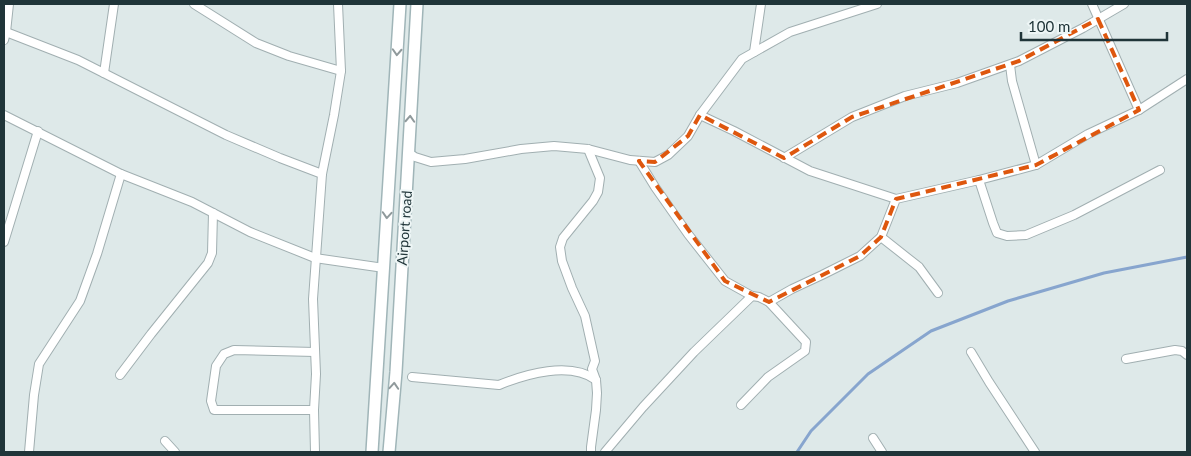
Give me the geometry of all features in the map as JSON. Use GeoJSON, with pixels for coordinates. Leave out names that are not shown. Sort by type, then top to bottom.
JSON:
{"type":"FeatureCollection","features":[{"type":"Feature","properties":{"kind":"main road","name":"Airport road"},"geometry":{"type":"LineString","coordinates":[[372,452],[400,4]]}},
{"type":"Feature","properties":{"kind":"main road","name":"Airport road"},"geometry":{"type":"LineString","coordinates":[[389,452],[417,4]]}},
{"type":"Feature","properties":{"kind":"main road"},"geometry":{"type":"LineString","coordinates":[[375,408],[393,410]]}},
{"type":"Feature","properties":{"kind":"street"},"geometry":{"type":"LineString","coordinates":[[9,4],[5,36],[78,60],[226,135],[322,174]]}},
{"type":"Feature","properties":{"kind":"street"},"geometry":{"type":"LineString","coordinates":[[104,73],[114,4]]}},
{"type":"Feature","properties":{"kind":"street"},"geometry":{"type":"LineString","coordinates":[[194,4],[256,43],[289,56],[341,72]]}},
{"type":"Feature","properties":{"kind":"street"},"geometry":{"type":"LineString","coordinates":[[315,452],[314,410],[316,374],[313,300],[315,258],[322,174],[341,72],[338,4]]}},
{"type":"Feature","properties":{"kind":"street"},"geometry":{"type":"LineString","coordinates":[[754,52],[761,4]]}},
{"type":"Feature","properties":{"kind":"street"},"geometry":{"type":"LineString","coordinates":[[409,153],[415,157],[432,162],[554,146],[588,149],[630,160],[655,162],[668,155],[688,136],[700,115],[742,59],[790,32],[877,4]]}},
{"type":"Feature","properties":{"kind":"street"},"geometry":{"type":"LineString","coordinates":[[1092,4],[1139,110]]}},
{"type":"Feature","properties":{"kind":"street"},"geometry":{"type":"LineString","coordinates":[[784,158],[852,117],[905,96],[957,83],[1010,65],[1083,28],[1124,4]]}},
{"type":"Feature","properties":{"kind":"street"},"geometry":{"type":"LineString","coordinates":[[1010,65],[1012,81],[1036,165]]}},
{"type":"Feature","properties":{"kind":"street"},"geometry":{"type":"LineString","coordinates":[[700,115],[810,171],[896,200],[1036,165],[1088,134],[1139,110],[1187,79]]}},
{"type":"Feature","properties":{"kind":"street"},"geometry":{"type":"LineString","coordinates":[[4,115],[121,174],[192,202],[250,232],[315,258],[384,268]]}},
{"type":"Feature","properties":{"kind":"street"},"geometry":{"type":"LineString","coordinates":[[4,242],[38,132]]}},
{"type":"Feature","properties":{"kind":"street"},"geometry":{"type":"LineString","coordinates":[[588,149],[600,178],[598,192],[593,202],[563,238],[560,247],[562,261],[580,308],[585,316],[595,361],[592,369],[596,380],[596,410],[591,452]]}},
{"type":"Feature","properties":{"kind":"street"},"geometry":{"type":"LineString","coordinates":[[639,161],[655,187],[724,281],[752,296],[760,297],[769,302],[806,342],[805,351],[768,377],[741,405]]}},
{"type":"Feature","properties":{"kind":"street"},"geometry":{"type":"LineString","coordinates":[[979,180],[992,223],[997,233],[1008,236],[1026,235],[1074,215],[1160,170]]}},
{"type":"Feature","properties":{"kind":"street"},"geometry":{"type":"LineString","coordinates":[[29,452],[39,364],[80,301],[121,174]]}},
{"type":"Feature","properties":{"kind":"street"},"geometry":{"type":"LineString","coordinates":[[769,302],[860,256],[881,237],[896,200]]}},
{"type":"Feature","properties":{"kind":"street"},"geometry":{"type":"LineString","coordinates":[[120,375],[208,263],[212,253],[213,213]]}},
{"type":"Feature","properties":{"kind":"street"},"geometry":{"type":"LineString","coordinates":[[881,237],[919,267],[938,293]]}},
{"type":"Feature","properties":{"kind":"street"},"geometry":{"type":"LineString","coordinates":[[605,452],[681,366],[752,296]]}},
{"type":"Feature","properties":{"kind":"street"},"geometry":{"type":"LineString","coordinates":[[314,410],[214,410],[212,401],[216,366],[224,354],[234,350],[315,352]]}},
{"type":"Feature","properties":{"kind":"street"},"geometry":{"type":"LineString","coordinates":[[1126,359],[1175,350],[1182,351],[1187,355]]}},
{"type":"Feature","properties":{"kind":"street"},"geometry":{"type":"LineString","coordinates":[[971,352],[1035,452]]}},
{"type":"Feature","properties":{"kind":"street"},"geometry":{"type":"LineString","coordinates":[[412,377],[499,385],[510,380],[556,370],[582,372],[596,380]]}},
{"type":"Feature","properties":{"kind":"street"},"geometry":{"type":"LineString","coordinates":[[872,438],[882,452]]}},
{"type":"Feature","properties":{"kind":"street"},"geometry":{"type":"LineString","coordinates":[[165,441],[175,452]]}},
{"type":"Feature","properties":{"kind":"highlighted area"},"geometry":{"type":"Polygon","coordinates":[[[1098,19],[1139,110],[1036,165],[896,199],[881,237],[860,256],[769,302],[725,281],[639,161],[655,162],[688,136],[700,115],[784,158],[852,117],[1019,61],[1098,19]]]}},
{"type":"Feature","properties":{"kind":"waterway"},"geometry":{"type":"LineString","coordinates":[[797,452],[811,431],[868,374],[931,331],[1008,301],[1104,273],[1187,257]]}}]}
